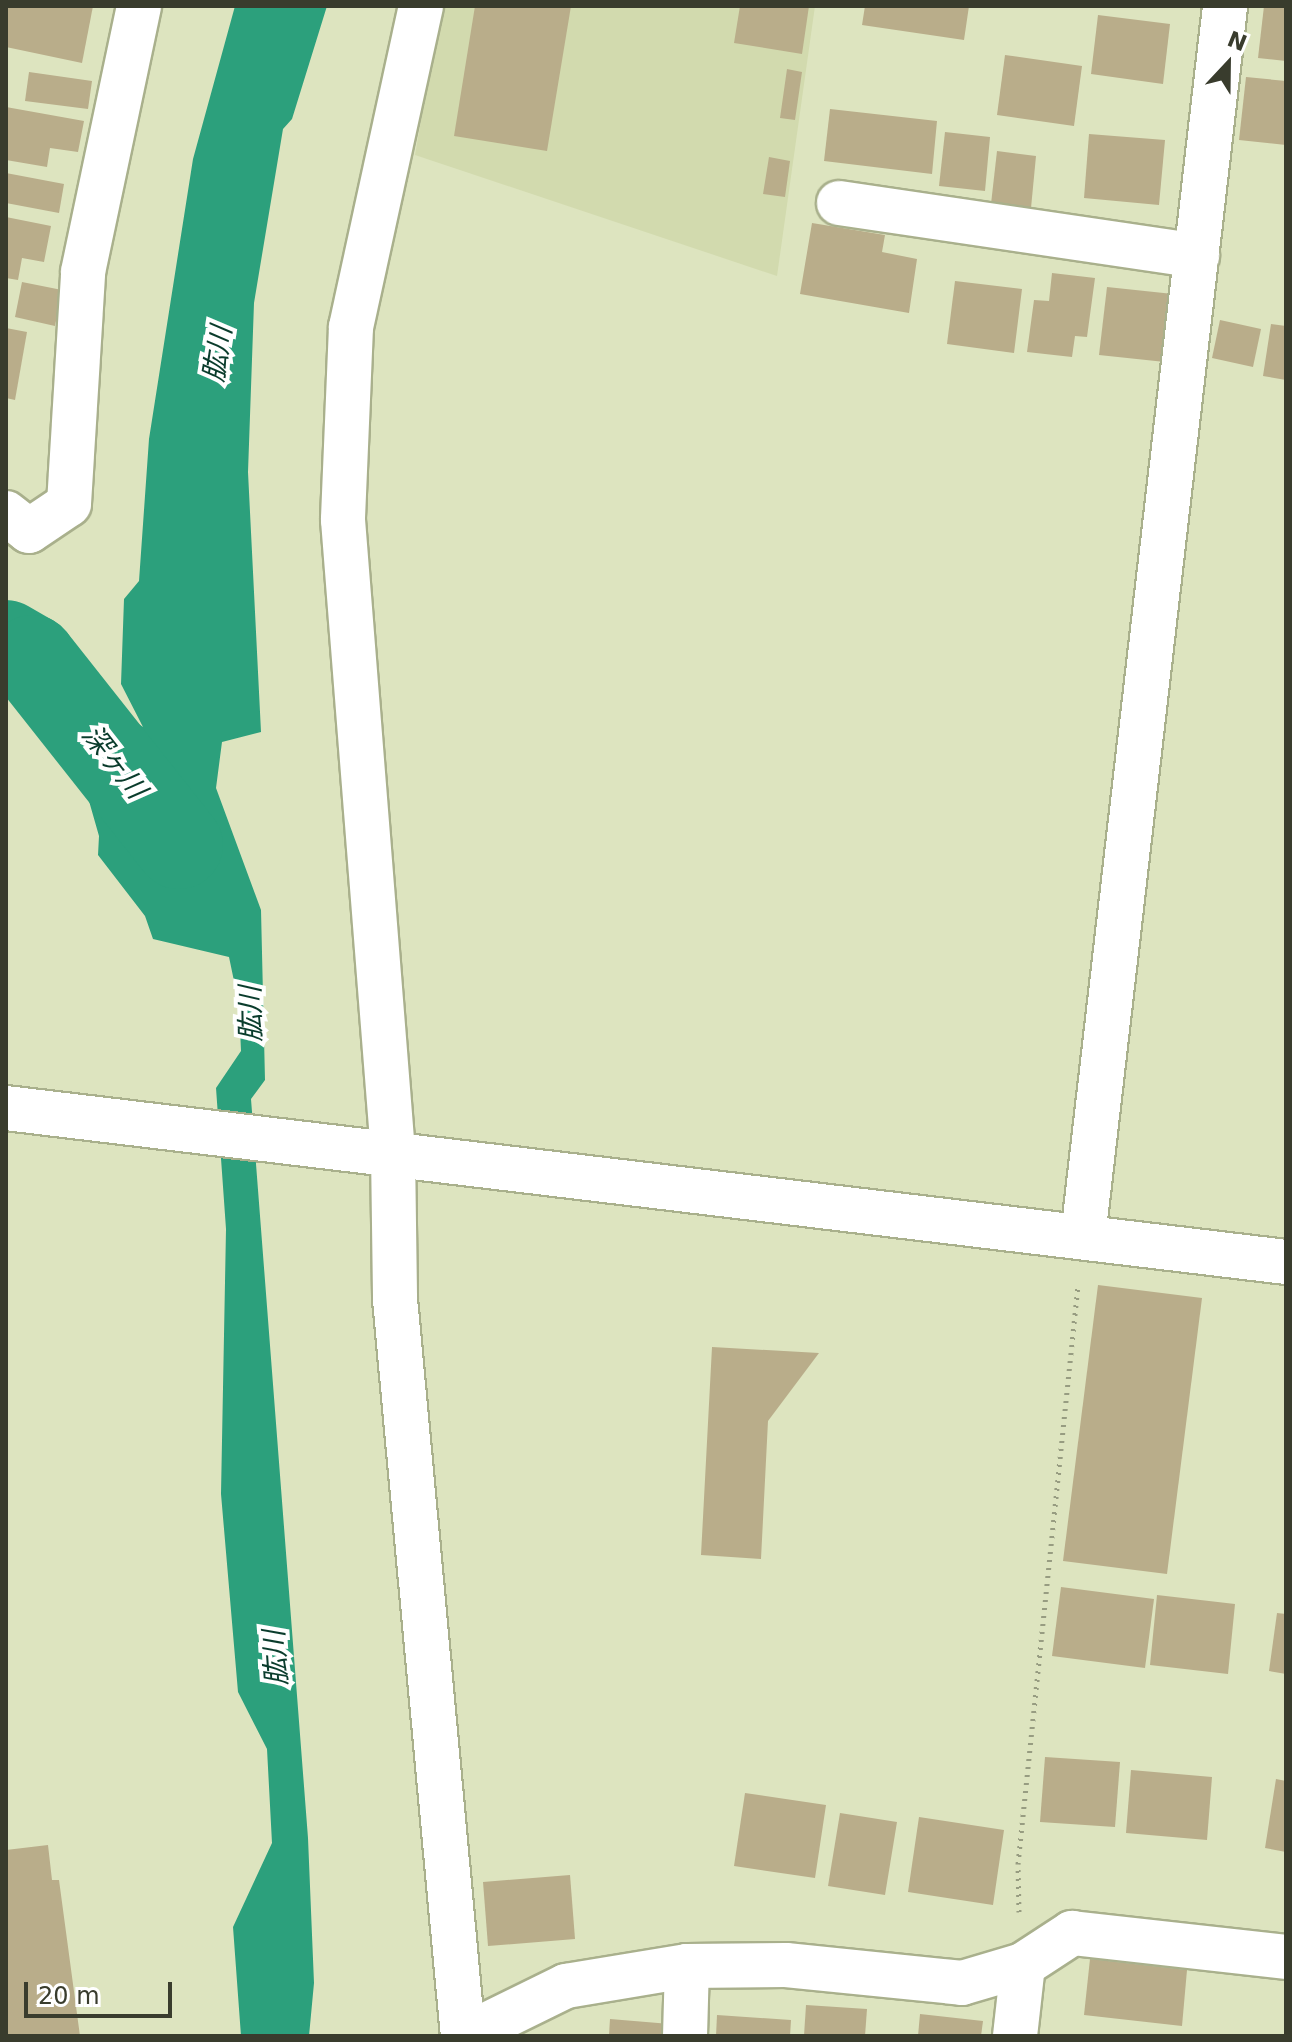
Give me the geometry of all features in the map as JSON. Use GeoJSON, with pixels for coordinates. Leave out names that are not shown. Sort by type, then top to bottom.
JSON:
{"type":"FeatureCollection","features":[{"type":"Feature","properties":{"kind":"street"},"geometry":{"type":"LineString","coordinates":[[6,513],[29,531],[69,504],[83,272],[139,6]]}},
{"type":"Feature","properties":{"kind":"street"},"geometry":{"type":"LineString","coordinates":[[421,6],[387,139],[351,327],[343,520],[378,1151],[395,1299],[464,2036],[566,1986],[687,1966],[786,1965],[962,1983],[1023,1965],[1072,1933],[1286,1957]]}},
{"type":"Feature","properties":{"kind":"street"},"geometry":{"type":"LineString","coordinates":[[1083,1236],[1225,6]]}},
{"type":"Feature","properties":{"kind":"street"},"geometry":{"type":"LineString","coordinates":[[839,203],[1197,256]]}},
{"type":"Feature","properties":{"kind":"street"},"geometry":{"type":"LineString","coordinates":[[6,1108],[87,1113],[1286,1262]]}},
{"type":"Feature","properties":{"kind":"street"},"geometry":{"type":"LineString","coordinates":[[1015,2036],[1023,1965]]}},
{"type":"Feature","properties":{"kind":"street"},"geometry":{"type":"LineString","coordinates":[[685,2036],[687,1966]]}},
{"type":"Feature","properties":{"kind":"path"},"geometry":{"type":"LineString","coordinates":[[1023,1965],[1018,1864],[1083,1236]]}},
{"type":"Feature","properties":{"kind":"shaded area"},"geometry":{"type":"Polygon","coordinates":[[[441,6],[815,6],[777,276],[415,155],[441,6]]]}},
{"type":"Feature","properties":{"kind":"water","name":"肱川"},"geometry":{"type":"Polygon","coordinates":[[[235,6],[327,6],[292,119],[283,129],[254,303],[248,472],[261,732],[222,742],[216,788],[261,910],[265,1080],[251,1099],[308,1838],[314,1983],[309,2036],[241,2036],[233,1927],[272,1843],[267,1749],[238,1692],[221,1494],[226,1229],[216,1088],[241,1051],[239,1005],[229,957],[153,939],[145,916],[98,855],[99,836],[87,794],[120,711],[143,727],[121,684],[124,599],[139,581],[149,439],[193,159],[235,6]]]}},
{"type":"Feature","properties":{"kind":"building"},"geometry":{"type":"Polygon","coordinates":[[[6,6],[93,6],[82,63],[6,47],[6,6]]]}},
{"type":"Feature","properties":{"kind":"building"},"geometry":{"type":"Polygon","coordinates":[[[475,6],[571,6],[547,151],[454,136],[475,6]]]}},
{"type":"Feature","properties":{"kind":"building"},"geometry":{"type":"Polygon","coordinates":[[[740,6],[809,6],[802,54],[734,43],[740,6]]]}},
{"type":"Feature","properties":{"kind":"building"},"geometry":{"type":"Polygon","coordinates":[[[865,6],[969,6],[964,40],[862,25],[865,6]]]}},
{"type":"Feature","properties":{"kind":"building"},"geometry":{"type":"Polygon","coordinates":[[[1264,6],[1286,6],[1286,61],[1258,58],[1264,6]]]}},
{"type":"Feature","properties":{"kind":"building"},"geometry":{"type":"Polygon","coordinates":[[[1098,15],[1170,24],[1163,84],[1091,74],[1098,15]]]}},
{"type":"Feature","properties":{"kind":"building"},"geometry":{"type":"Polygon","coordinates":[[[1005,55],[1082,66],[1074,126],[997,115],[1005,55]]]}},
{"type":"Feature","properties":{"kind":"building"},"geometry":{"type":"Polygon","coordinates":[[[787,69],[802,72],[795,120],[780,118],[787,69]]]}},
{"type":"Feature","properties":{"kind":"building"},"geometry":{"type":"Polygon","coordinates":[[[29,72],[92,81],[88,109],[25,101],[29,72]]]}},
{"type":"Feature","properties":{"kind":"building"},"geometry":{"type":"Polygon","coordinates":[[[1246,77],[1286,81],[1286,145],[1239,140],[1246,77]]]}},
{"type":"Feature","properties":{"kind":"building"},"geometry":{"type":"Polygon","coordinates":[[[6,107],[84,121],[78,152],[50,148],[47,167],[6,160],[6,107]]]}},
{"type":"Feature","properties":{"kind":"building"},"geometry":{"type":"Polygon","coordinates":[[[830,109],[937,121],[932,174],[824,161],[830,109]]]}},
{"type":"Feature","properties":{"kind":"building"},"geometry":{"type":"Polygon","coordinates":[[[945,132],[990,137],[985,191],[939,186],[945,132]]]}},
{"type":"Feature","properties":{"kind":"building"},"geometry":{"type":"Polygon","coordinates":[[[1089,134],[1165,140],[1159,205],[1084,198],[1089,134]]]}},
{"type":"Feature","properties":{"kind":"building"},"geometry":{"type":"Polygon","coordinates":[[[997,151],[1036,156],[1031,208],[991,204],[997,151]]]}},
{"type":"Feature","properties":{"kind":"building"},"geometry":{"type":"Polygon","coordinates":[[[769,157],[790,161],[785,197],[763,194],[769,157]]]}},
{"type":"Feature","properties":{"kind":"building"},"geometry":{"type":"Polygon","coordinates":[[[6,173],[64,184],[59,213],[6,203],[6,173]]]}},
{"type":"Feature","properties":{"kind":"building"},"geometry":{"type":"Polygon","coordinates":[[[6,217],[51,226],[44,262],[22,258],[18,280],[6,278],[6,217]]]}},
{"type":"Feature","properties":{"kind":"building"},"geometry":{"type":"Polygon","coordinates":[[[812,223],[885,235],[882,252],[917,259],[909,313],[800,294],[812,223]]]}},
{"type":"Feature","properties":{"kind":"building"},"geometry":{"type":"Polygon","coordinates":[[[1052,273],[1095,278],[1087,337],[1075,336],[1072,357],[1027,352],[1034,300],[1049,301],[1052,273]]]}},
{"type":"Feature","properties":{"kind":"building"},"geometry":{"type":"Polygon","coordinates":[[[955,281],[1022,289],[1014,353],[947,344],[955,281]]]}},
{"type":"Feature","properties":{"kind":"building"},"geometry":{"type":"Polygon","coordinates":[[[22,282],[62,290],[55,326],[15,317],[22,282]]]}},
{"type":"Feature","properties":{"kind":"building"},"geometry":{"type":"Polygon","coordinates":[[[1107,287],[1173,294],[1165,362],[1099,355],[1107,287]]]}},
{"type":"Feature","properties":{"kind":"building"},"geometry":{"type":"Polygon","coordinates":[[[1220,320],[1261,329],[1253,367],[1212,358],[1220,320]]]}},
{"type":"Feature","properties":{"kind":"building"},"geometry":{"type":"Polygon","coordinates":[[[1271,324],[1286,326],[1286,380],[1263,376],[1271,324]]]}},
{"type":"Feature","properties":{"kind":"building"},"geometry":{"type":"Polygon","coordinates":[[[6,328],[27,332],[15,400],[6,398],[6,328]]]}},
{"type":"Feature","properties":{"kind":"building"},"geometry":{"type":"Polygon","coordinates":[[[1098,1285],[1202,1298],[1167,1574],[1063,1561],[1098,1285]]]}},
{"type":"Feature","properties":{"kind":"building"},"geometry":{"type":"Polygon","coordinates":[[[712,1347],[819,1353],[768,1421],[761,1559],[701,1555],[712,1347]]]}},
{"type":"Feature","properties":{"kind":"building"},"geometry":{"type":"Polygon","coordinates":[[[1061,1587],[1154,1599],[1145,1668],[1052,1656],[1061,1587]]]}},
{"type":"Feature","properties":{"kind":"building"},"geometry":{"type":"Polygon","coordinates":[[[1157,1595],[1235,1604],[1228,1674],[1150,1665],[1157,1595]]]}},
{"type":"Feature","properties":{"kind":"building"},"geometry":{"type":"Polygon","coordinates":[[[1277,1613],[1286,1614],[1286,1674],[1269,1671],[1277,1613]]]}},
{"type":"Feature","properties":{"kind":"building"},"geometry":{"type":"Polygon","coordinates":[[[1045,1757],[1120,1762],[1115,1827],[1040,1822],[1045,1757]]]}},
{"type":"Feature","properties":{"kind":"building"},"geometry":{"type":"Polygon","coordinates":[[[1131,1770],[1212,1777],[1207,1840],[1126,1833],[1131,1770]]]}},
{"type":"Feature","properties":{"kind":"building"},"geometry":{"type":"Polygon","coordinates":[[[1276,1779],[1286,1781],[1286,1852],[1265,1848],[1276,1779]]]}},
{"type":"Feature","properties":{"kind":"building"},"geometry":{"type":"Polygon","coordinates":[[[745,1793],[826,1805],[815,1878],[734,1866],[745,1793]]]}},
{"type":"Feature","properties":{"kind":"building"},"geometry":{"type":"Polygon","coordinates":[[[840,1813],[897,1822],[885,1895],[828,1886],[840,1813]]]}},
{"type":"Feature","properties":{"kind":"building"},"geometry":{"type":"Polygon","coordinates":[[[919,1817],[1004,1830],[993,1905],[908,1892],[919,1817]]]}},
{"type":"Feature","properties":{"kind":"building"},"geometry":{"type":"Polygon","coordinates":[[[48,1845],[52,1880],[59,1880],[80,2036],[6,2036],[6,1850],[48,1845]]]}},
{"type":"Feature","properties":{"kind":"building"},"geometry":{"type":"Polygon","coordinates":[[[570,1875],[575,1939],[488,1946],[483,1882],[570,1875]]]}},
{"type":"Feature","properties":{"kind":"building"},"geometry":{"type":"Polygon","coordinates":[[[1090,1959],[1187,1970],[1182,2026],[1084,2015],[1090,1959]]]}},
{"type":"Feature","properties":{"kind":"building"},"geometry":{"type":"Polygon","coordinates":[[[806,2005],[867,2009],[865,2036],[804,2036],[806,2005]]]}},
{"type":"Feature","properties":{"kind":"building"},"geometry":{"type":"Polygon","coordinates":[[[920,2014],[983,2021],[981,2036],[918,2036],[920,2014]]]}},
{"type":"Feature","properties":{"kind":"building"},"geometry":{"type":"Polygon","coordinates":[[[717,2015],[791,2020],[790,2036],[716,2036],[717,2015]]]}},
{"type":"Feature","properties":{"kind":"building"},"geometry":{"type":"Polygon","coordinates":[[[610,2019],[670,2024],[670,2036],[609,2036],[610,2019]]]}},
{"type":"Feature","properties":{"kind":"waterway","name":"深ヶ川"},"geometry":{"type":"LineString","coordinates":[[6,644],[32,659],[179,845]]}}]}
